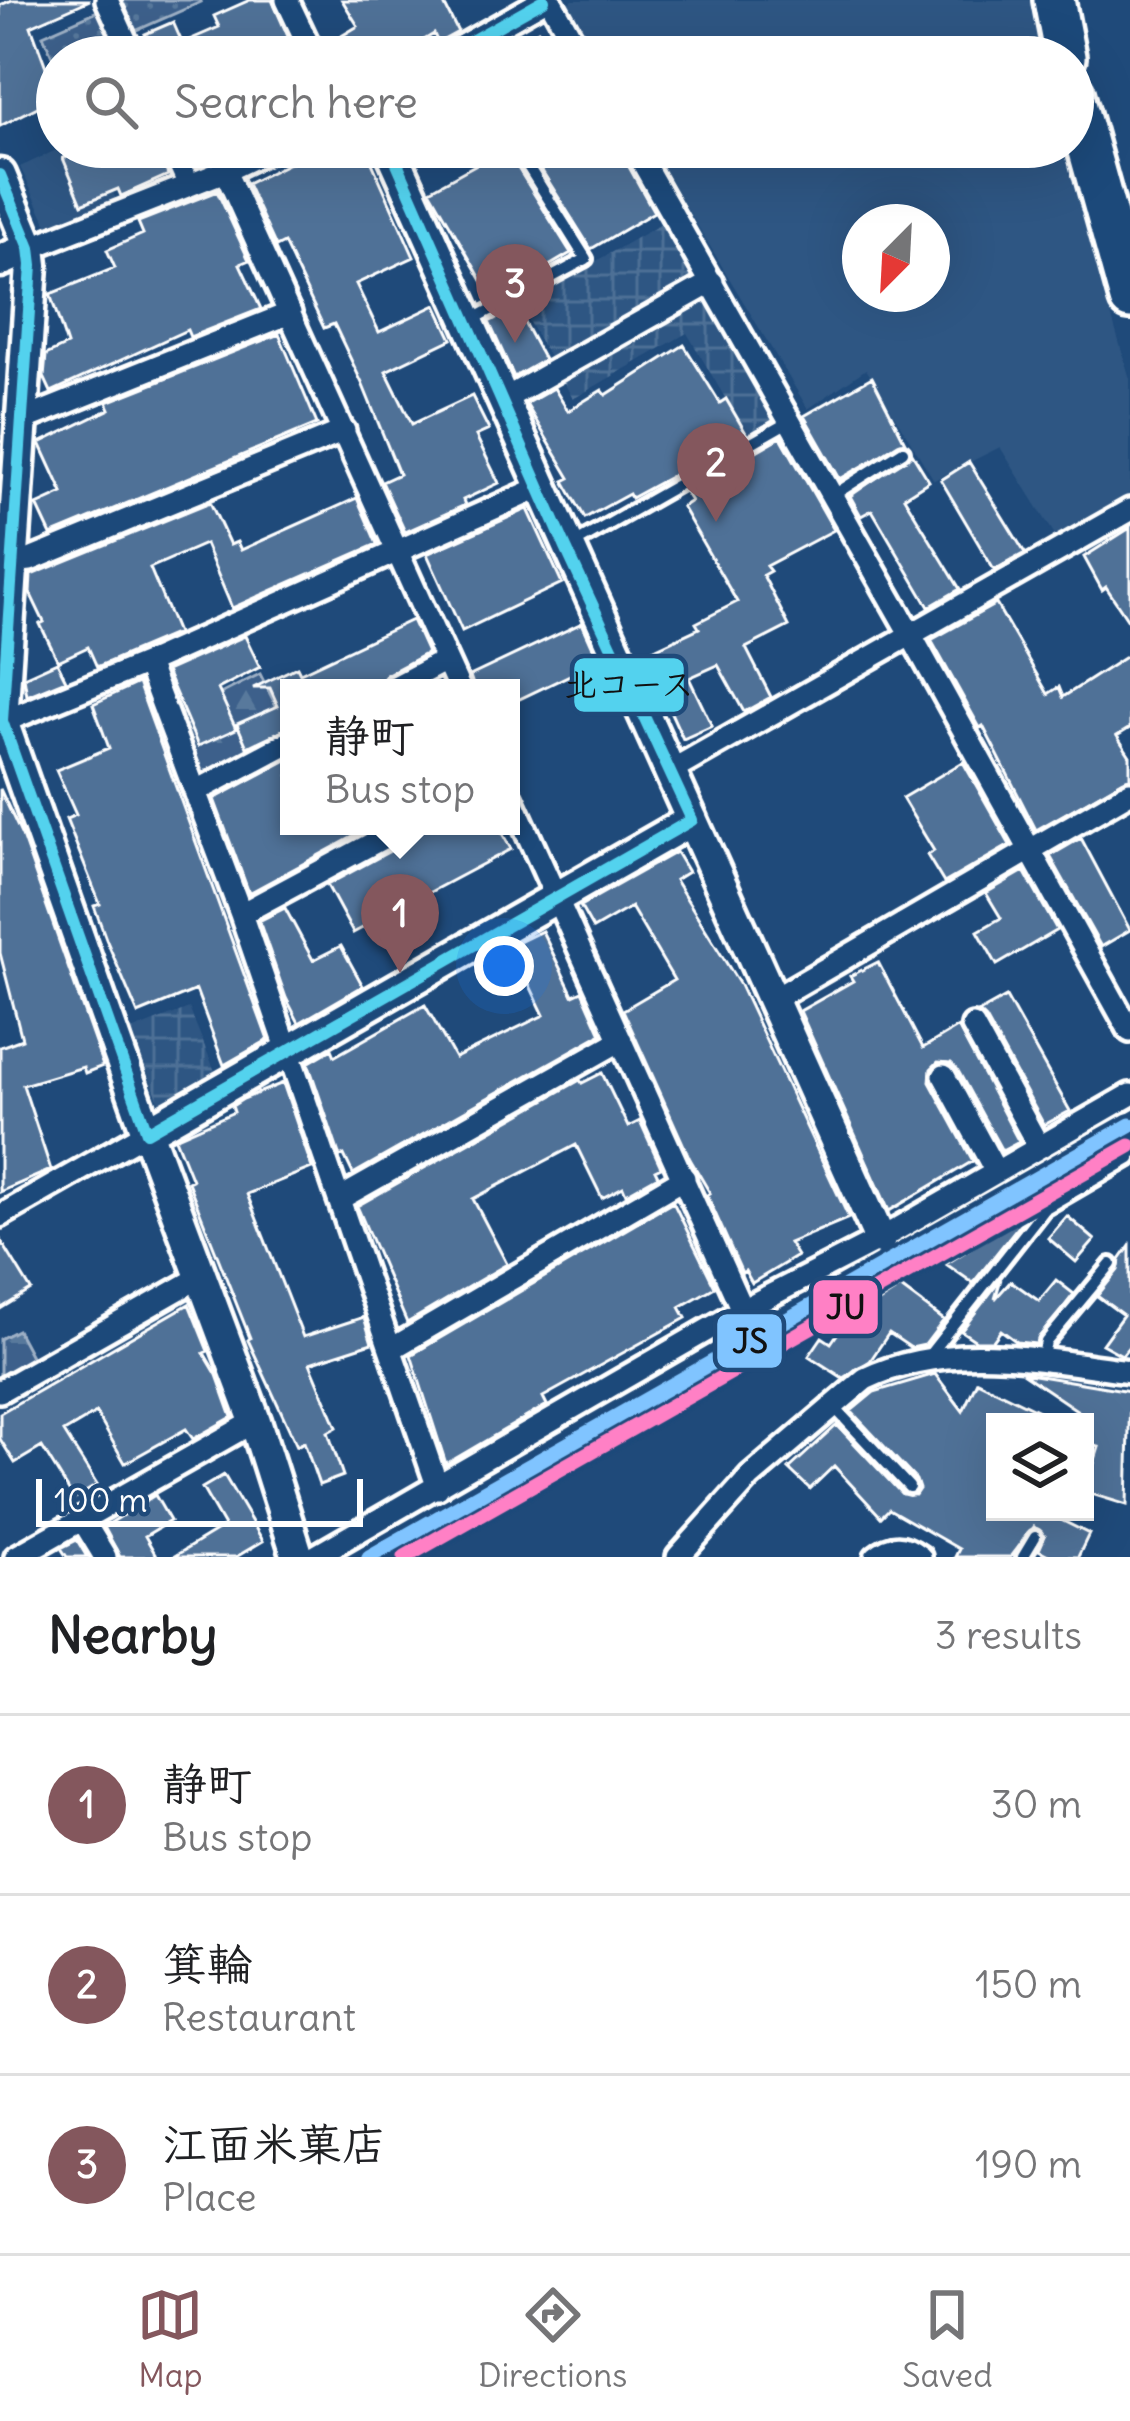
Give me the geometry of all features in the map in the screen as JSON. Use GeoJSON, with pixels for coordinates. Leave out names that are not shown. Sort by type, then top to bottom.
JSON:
{"type":"FeatureCollection","features":[{"type":"Feature","properties":{"kind":"highway"},"geometry":{"type":"LineString","coordinates":[[1054,0],[1061,36]]}},
{"type":"Feature","properties":{"kind":"highway"},"geometry":{"type":"LineString","coordinates":[[1094,168],[1130,299]]}},
{"type":"Feature","properties":{"kind":"street"},"geometry":{"type":"LineString","coordinates":[[107,0],[123,36]]}},
{"type":"Feature","properties":{"kind":"street"},"geometry":{"type":"LineString","coordinates":[[287,0],[304,36]]}},
{"type":"Feature","properties":{"kind":"street"},"geometry":{"type":"LineString","coordinates":[[481,36],[547,0],[569,36]]}},
{"type":"Feature","properties":{"kind":"street"},"geometry":{"type":"LineString","coordinates":[[181,168],[189,185]]}},
{"type":"Feature","properties":{"kind":"street"},"geometry":{"type":"LineString","coordinates":[[0,261],[231,168]]}},
{"type":"Feature","properties":{"kind":"street"},"geometry":{"type":"LineString","coordinates":[[399,168],[880,1239]]}},
{"type":"Feature","properties":{"kind":"street"},"geometry":{"type":"LineString","coordinates":[[646,168],[1130,1031]]}},
{"type":"Feature","properties":{"kind":"street"},"geometry":{"type":"LineString","coordinates":[[225,171],[456,679]]}},
{"type":"Feature","properties":{"kind":"street"},"geometry":{"type":"LineString","coordinates":[[0,175],[30,248],[23,420],[7,563],[1,722],[255,1421],[298,1557]]}},
{"type":"Feature","properties":{"kind":"street"},"geometry":{"type":"LineString","coordinates":[[501,401],[712,282]]}},
{"type":"Feature","properties":{"kind":"street"},"geometry":{"type":"LineString","coordinates":[[23,420],[290,313]]}},
{"type":"Feature","properties":{"kind":"street"},"geometry":{"type":"LineString","coordinates":[[7,563],[344,431]]}},
{"type":"Feature","properties":{"kind":"street"},"geometry":{"type":"LineString","coordinates":[[1,722],[147,663],[539,488]]}},
{"type":"Feature","properties":{"kind":"street"},"geometry":{"type":"LineString","coordinates":[[669,772],[1130,510]]}},
{"type":"Feature","properties":{"kind":"street"},"geometry":{"type":"LineString","coordinates":[[410,679],[446,660]]}},
{"type":"Feature","properties":{"kind":"street"},"geometry":{"type":"LineString","coordinates":[[147,663],[242,914],[438,1488]]}},
{"type":"Feature","properties":{"kind":"street"},"geometry":{"type":"LineString","coordinates":[[197,791],[280,747]]}},
{"type":"Feature","properties":{"kind":"street"},"geometry":{"type":"LineString","coordinates":[[775,998],[1130,792]]}},
{"type":"Feature","properties":{"kind":"street"},"geometry":{"type":"LineString","coordinates":[[520,816],[742,1310]]}},
{"type":"Feature","properties":{"kind":"street"},"geometry":{"type":"LineString","coordinates":[[0,1216],[692,820]]}},
{"type":"Feature","properties":{"kind":"street"},"geometry":{"type":"LineString","coordinates":[[242,914],[388,835]]}},
{"type":"Feature","properties":{"kind":"street"},"geometry":{"type":"LineString","coordinates":[[974,1026],[1039,1148]]}},
{"type":"Feature","properties":{"kind":"street"},"geometry":{"type":"LineString","coordinates":[[341,1198],[621,1040]]}},
{"type":"Feature","properties":{"kind":"street"},"geometry":{"type":"LineString","coordinates":[[944,1076],[996,1172]]}},
{"type":"Feature","properties":{"kind":"street"},"geometry":{"type":"LineString","coordinates":[[314,1557],[742,1310],[880,1239],[1130,1095]]}},
{"type":"Feature","properties":{"kind":"street"},"geometry":{"type":"LineString","coordinates":[[393,1348],[684,1178]]}},
{"type":"Feature","properties":{"kind":"street"},"geometry":{"type":"LineString","coordinates":[[0,1391],[200,1277]]}},
{"type":"Feature","properties":{"kind":"street"},"geometry":{"type":"LineString","coordinates":[[678,1557],[750,1477],[865,1379],[887,1369],[959,1353],[1130,1371]]}},
{"type":"Feature","properties":{"kind":"street"},"geometry":{"type":"LineString","coordinates":[[16,1557],[255,1421]]}},
{"type":"Feature","properties":{"kind":"street"},"geometry":{"type":"LineString","coordinates":[[82,1520],[105,1557]]}},
{"type":"Feature","properties":{"kind":"street"},"geometry":{"type":"LineString","coordinates":[[875,1557],[900,1546],[920,1557]]}},
{"type":"Feature","properties":{"kind":"lane"},"geometry":{"type":"LineString","coordinates":[[467,323],[586,259],[529,168]]}},
{"type":"Feature","properties":{"kind":"lane"},"geometry":{"type":"LineString","coordinates":[[566,548],[790,421]]}},
{"type":"Feature","properties":{"kind":"lane"},"geometry":{"type":"LineString","coordinates":[[832,496],[903,451]]}},
{"type":"Feature","properties":{"kind":"lane"},"geometry":{"type":"LineString","coordinates":[[926,1360],[1044,1209],[1130,1159]]}},
{"type":"Feature","properties":{"kind":"lane"},"geometry":{"type":"LineString","coordinates":[[1042,1360],[1046,1342],[1112,1264]]}},
{"type":"Feature","properties":{"kind":"lane"},"geometry":{"type":"LineString","coordinates":[[832,1406],[909,1487]]}},
{"type":"Feature","properties":{"kind":"lane"},"geometry":{"type":"LineString","coordinates":[[1023,1557],[1035,1537]]}},
{"type":"Feature","properties":{"kind":"shaded area"},"geometry":{"type":"Polygon","coordinates":[[[573,0],[1031,0],[1039,36],[583,36],[564,5],[573,0]]]}},
{"type":"Feature","properties":{"kind":"shaded area"},"geometry":{"type":"Polygon","coordinates":[[[36,160],[36,168],[102,168],[116,199],[50,230],[20,167],[36,160]]]}},
{"type":"Feature","properties":{"kind":"shaded area"},"geometry":{"type":"Polygon","coordinates":[[[663,168],[1068,168],[1130,379],[1130,503],[1060,543],[1000,447],[934,480],[866,369],[808,409],[663,168]]]}},
{"type":"Feature","properties":{"kind":"shaded area"},"geometry":{"type":"Polygon","coordinates":[[[661,224],[693,278],[550,359],[519,305],[661,224]]]}},
{"type":"Feature","properties":{"kind":"shaded area"},"geometry":{"type":"Polygon","coordinates":[[[709,294],[782,418],[748,437],[687,333],[573,399],[562,379],[709,294]]]}},
{"type":"Feature","properties":{"kind":"shaded area"},"geometry":{"type":"Polygon","coordinates":[[[189,1008],[217,1076],[161,1106],[131,1031],[189,1008]]]}},
{"type":"Feature","properties":{"kind":"green space"},"geometry":{"type":"Polygon","coordinates":[[[121,0],[200,0],[201,2],[135,31],[121,0]]]}},
{"type":"Feature","properties":{"kind":"green space"},"geometry":{"type":"Polygon","coordinates":[[[100,10],[111,36],[43,36],[100,10]]]}},
{"type":"Feature","properties":{"kind":"green space"},"geometry":{"type":"Polygon","coordinates":[[[260,674],[280,713],[280,743],[205,780],[173,718],[260,674]]]}},
{"type":"Feature","properties":{"kind":"green space"},"geometry":{"type":"Polygon","coordinates":[[[17,1330],[33,1360],[0,1378],[0,1339],[17,1330]]]}},
{"type":"Feature","properties":{"kind":"building"},"geometry":{"type":"Polygon","coordinates":[[[12,0],[90,0],[31,26],[36,40],[36,108],[0,126],[0,5],[12,0]]]}},
{"type":"Feature","properties":{"kind":"building"},"geometry":{"type":"Polygon","coordinates":[[[250,0],[272,0],[288,36],[198,36],[219,27],[214,16],[250,0]]]}},
{"type":"Feature","properties":{"kind":"building"},"geometry":{"type":"Polygon","coordinates":[[[342,0],[442,0],[458,32],[451,36],[342,36],[358,26],[342,0]]]}},
{"type":"Feature","properties":{"kind":"building"},"geometry":{"type":"Polygon","coordinates":[[[173,22],[179,36],[146,36],[173,22]]]}},
{"type":"Feature","properties":{"kind":"building"},"geometry":{"type":"Polygon","coordinates":[[[67,168],[165,168],[168,175],[121,196],[118,189],[82,204],[67,168]]]}},
{"type":"Feature","properties":{"kind":"building"},"geometry":{"type":"Polygon","coordinates":[[[279,168],[374,168],[414,257],[356,284],[379,332],[436,305],[452,339],[386,371],[412,424],[472,396],[489,430],[476,436],[499,483],[463,500],[465,505],[405,532],[382,482],[399,474],[362,383],[334,324],[324,328],[284,243],[276,247],[247,184],[279,168]]]}},
{"type":"Feature","properties":{"kind":"building"},"geometry":{"type":"Polygon","coordinates":[[[470,168],[518,168],[571,253],[542,270],[538,264],[503,283],[506,290],[492,298],[430,190],[470,168]]]}},
{"type":"Feature","properties":{"kind":"building"},"geometry":{"type":"Polygon","coordinates":[[[540,168],[630,168],[654,212],[591,249],[540,168]]]}},
{"type":"Feature","properties":{"kind":"building"},"geometry":{"type":"Polygon","coordinates":[[[217,191],[249,260],[240,264],[261,309],[190,337],[187,330],[51,392],[44,377],[46,355],[67,345],[50,294],[115,268],[107,250],[143,234],[138,222],[217,191]]]}},
{"type":"Feature","properties":{"kind":"building"},"geometry":{"type":"Polygon","coordinates":[[[516,308],[544,360],[514,377],[489,322],[516,308]]]}},
{"type":"Feature","properties":{"kind":"building"},"geometry":{"type":"Polygon","coordinates":[[[279,334],[317,424],[51,535],[37,505],[63,493],[40,443],[110,409],[107,402],[279,334]]]}},
{"type":"Feature","properties":{"kind":"building"},"geometry":{"type":"Polygon","coordinates":[[[684,345],[720,403],[726,399],[747,435],[585,518],[564,481],[570,478],[526,404],[554,388],[568,411],[602,390],[606,395],[684,345]]]}},
{"type":"Feature","properties":{"kind":"building"},"geometry":{"type":"Polygon","coordinates":[[[872,377],[905,442],[840,479],[804,416],[872,377]]]}},
{"type":"Feature","properties":{"kind":"building"},"geometry":{"type":"Polygon","coordinates":[[[781,437],[834,530],[766,566],[770,571],[763,575],[789,626],[746,648],[771,697],[744,712],[718,665],[689,678],[712,726],[683,739],[644,654],[699,628],[696,623],[737,602],[682,507],[691,501],[685,492],[781,437]]]}},
{"type":"Feature","properties":{"kind":"building"},"geometry":{"type":"Polygon","coordinates":[[[912,453],[929,481],[904,497],[960,589],[929,607],[872,510],[861,516],[850,496],[912,453]]]}},
{"type":"Feature","properties":{"kind":"building"},"geometry":{"type":"Polygon","coordinates":[[[969,462],[1025,553],[994,570],[941,480],[969,462]]]}},
{"type":"Feature","properties":{"kind":"building"},"geometry":{"type":"Polygon","coordinates":[[[357,498],[377,544],[232,608],[205,544],[150,568],[177,633],[97,667],[88,647],[58,661],[40,624],[44,622],[30,593],[31,575],[210,502],[230,545],[237,542],[241,550],[357,498]]]}},
{"type":"Feature","properties":{"kind":"building"},"geometry":{"type":"Polygon","coordinates":[[[528,509],[562,583],[462,631],[427,554],[528,509]]]}},
{"type":"Feature","properties":{"kind":"building"},"geometry":{"type":"Polygon","coordinates":[[[1130,528],[1130,623],[1106,587],[1102,590],[1084,557],[1130,528]]]}},
{"type":"Feature","properties":{"kind":"building"},"geometry":{"type":"Polygon","coordinates":[[[996,604],[1048,694],[1059,687],[1063,697],[1130,654],[1130,728],[1117,736],[1130,756],[1130,777],[1036,830],[983,726],[980,728],[931,640],[996,604]]]}},
{"type":"Feature","properties":{"kind":"building"},"geometry":{"type":"Polygon","coordinates":[[[412,620],[427,653],[384,679],[280,679],[280,731],[247,747],[237,724],[278,706],[270,688],[253,688],[297,667],[300,673],[412,620]]]}},
{"type":"Feature","properties":{"kind":"building"},"geometry":{"type":"Polygon","coordinates":[[[582,623],[599,661],[520,699],[520,679],[470,676],[582,623]]]}},
{"type":"Feature","properties":{"kind":"building"},"geometry":{"type":"Polygon","coordinates":[[[245,636],[260,667],[218,689],[236,729],[198,746],[166,671],[245,636]]]}},
{"type":"Feature","properties":{"kind":"building"},"geometry":{"type":"Polygon","coordinates":[[[57,662],[66,680],[27,696],[24,677],[57,662]]]}},
{"type":"Feature","properties":{"kind":"building"},"geometry":{"type":"Polygon","coordinates":[[[138,683],[268,1040],[224,1065],[196,990],[138,1014],[106,939],[94,906],[100,904],[66,819],[76,815],[56,770],[109,748],[93,704],[138,683]]]}},
{"type":"Feature","properties":{"kind":"building"},"geometry":{"type":"Polygon","coordinates":[[[963,762],[1010,845],[944,883],[927,855],[934,851],[902,798],[963,762]]]}},
{"type":"Feature","properties":{"kind":"building"},"geometry":{"type":"Polygon","coordinates":[[[280,764],[280,835],[356,835],[249,893],[214,799],[280,764]]]}},
{"type":"Feature","properties":{"kind":"building"},"geometry":{"type":"Polygon","coordinates":[[[0,789],[22,836],[103,1066],[85,1073],[83,1067],[23,1085],[51,1170],[0,1192],[0,1047],[22,1039],[0,953],[0,789]]]}},
{"type":"Feature","properties":{"kind":"building"},"geometry":{"type":"Polygon","coordinates":[[[414,835],[503,835],[511,849],[353,933],[327,885],[414,835]]]}},
{"type":"Feature","properties":{"kind":"building"},"geometry":{"type":"Polygon","coordinates":[[[1081,838],[1130,930],[1101,947],[1050,856],[1081,838]]]}},
{"type":"Feature","properties":{"kind":"building"},"geometry":{"type":"Polygon","coordinates":[[[676,852],[688,872],[675,880],[740,985],[849,1218],[789,1243],[797,1256],[752,1283],[742,1273],[710,1193],[623,1010],[674,980],[631,907],[593,929],[580,906],[676,852]]]}},
{"type":"Feature","properties":{"kind":"building"},"geometry":{"type":"Polygon","coordinates":[[[1024,871],[1057,930],[997,965],[978,931],[1001,918],[986,893],[1024,871]]]}},
{"type":"Feature","properties":{"kind":"building"},"geometry":{"type":"Polygon","coordinates":[[[285,908],[313,960],[341,946],[363,986],[299,1023],[259,921],[285,908]]]}},
{"type":"Feature","properties":{"kind":"building"},"geometry":{"type":"Polygon","coordinates":[[[542,931],[573,995],[582,991],[601,1034],[353,1174],[344,1155],[340,1157],[308,1063],[332,1049],[335,1056],[425,1005],[455,1058],[544,1015],[511,946],[542,931]]]}},
{"type":"Feature","properties":{"kind":"building"},"geometry":{"type":"Polygon","coordinates":[[[878,962],[923,1048],[958,1027],[1019,1142],[1002,1151],[957,1069],[938,1062],[931,1069],[930,1082],[973,1161],[889,1211],[800,1011],[878,962]]]}},
{"type":"Feature","properties":{"kind":"building"},"geometry":{"type":"Polygon","coordinates":[[[1006,997],[1070,1111],[1044,1125],[979,1012],[1006,997]]]}},
{"type":"Feature","properties":{"kind":"building"},"geometry":{"type":"Polygon","coordinates":[[[602,1073],[628,1127],[640,1121],[661,1167],[655,1170],[658,1176],[626,1194],[623,1187],[602,1198],[576,1145],[473,1199],[507,1264],[407,1323],[357,1206],[580,1080],[602,1073]]]}},
{"type":"Feature","properties":{"kind":"building"},"geometry":{"type":"Polygon","coordinates":[[[283,1083],[312,1168],[247,1194],[303,1337],[364,1317],[372,1343],[310,1363],[337,1427],[328,1432],[343,1476],[319,1485],[304,1442],[297,1446],[248,1340],[175,1138],[234,1112],[232,1106],[243,1099],[283,1083]]]}},
{"type":"Feature","properties":{"kind":"building"},"geometry":{"type":"Polygon","coordinates":[[[673,1202],[715,1287],[680,1307],[686,1318],[543,1397],[547,1405],[446,1464],[411,1355],[673,1202]]]}},
{"type":"Feature","properties":{"kind":"building"},"geometry":{"type":"Polygon","coordinates":[[[1031,1210],[973,1283],[946,1264],[1031,1210]]]}},
{"type":"Feature","properties":{"kind":"building"},"geometry":{"type":"Polygon","coordinates":[[[1067,1216],[1095,1240],[1076,1262],[1048,1238],[1067,1216]]]}},
{"type":"Feature","properties":{"kind":"building"},"geometry":{"type":"Polygon","coordinates":[[[0,1239],[31,1290],[0,1309],[0,1239]]]}},
{"type":"Feature","properties":{"kind":"building"},"geometry":{"type":"Polygon","coordinates":[[[1130,1246],[1130,1345],[1122,1355],[1102,1344],[1123,1315],[1097,1296],[1130,1246]]]}},
{"type":"Feature","properties":{"kind":"building"},"geometry":{"type":"Polygon","coordinates":[[[1001,1279],[995,1299],[1011,1281],[1039,1301],[1056,1280],[1074,1294],[1036,1344],[1017,1342],[1001,1330],[993,1341],[976,1341],[961,1331],[1001,1279]]]}},
{"type":"Feature","properties":{"kind":"building"},"geometry":{"type":"Polygon","coordinates":[[[901,1288],[944,1320],[925,1345],[911,1348],[889,1333],[870,1361],[843,1378],[809,1356],[822,1337],[831,1343],[849,1317],[901,1288]]]}},
{"type":"Feature","properties":{"kind":"building"},"geometry":{"type":"Polygon","coordinates":[[[189,1304],[232,1417],[193,1439],[186,1429],[125,1463],[96,1413],[64,1432],[97,1485],[74,1499],[42,1447],[15,1463],[0,1439],[0,1413],[189,1304]]]}},
{"type":"Feature","properties":{"kind":"building"},"geometry":{"type":"Polygon","coordinates":[[[1022,1373],[1130,1391],[1127,1505],[1094,1495],[1099,1447],[1094,1446],[1094,1413],[1081,1413],[1022,1373]]]}},
{"type":"Feature","properties":{"kind":"building"},"geometry":{"type":"Polygon","coordinates":[[[935,1374],[963,1411],[977,1381],[1043,1413],[986,1413],[986,1521],[1063,1521],[1089,1534],[1078,1557],[1052,1557],[1039,1550],[1045,1536],[1034,1527],[1011,1557],[955,1557],[959,1549],[889,1509],[881,1517],[834,1466],[810,1489],[789,1469],[837,1425],[902,1494],[915,1495],[919,1489],[916,1480],[851,1411],[874,1392],[935,1374]]]}},
{"type":"Feature","properties":{"kind":"building"},"geometry":{"type":"Polygon","coordinates":[[[224,1475],[263,1541],[236,1557],[173,1557],[224,1526],[202,1488],[224,1475]]]}},
{"type":"Feature","properties":{"kind":"building"},"geometry":{"type":"Polygon","coordinates":[[[155,1495],[170,1521],[145,1536],[157,1557],[120,1557],[104,1527],[155,1495]]]}},
{"type":"Feature","properties":{"kind":"building"},"geometry":{"type":"Polygon","coordinates":[[[77,1540],[87,1557],[67,1557],[61,1548],[77,1540]]]}},
{"type":"Feature","properties":{"kind":"transit line","name":"北コース"},"geometry":{"type":"LineString","coordinates":[[480,36],[544,0]]}},
{"type":"Feature","properties":{"kind":"transit line","name":"北コース"},"geometry":{"type":"LineString","coordinates":[[0,175],[30,248],[32,265],[2,721],[147,1132],[692,820],[399,168]]}},
{"type":"Feature","properties":{"kind":"transit line","name":"JS"},"geometry":{"type":"LineString","coordinates":[[369,1557],[1130,1125]]}},
{"type":"Feature","properties":{"kind":"transit line","name":"JU"},"geometry":{"type":"LineString","coordinates":[[405,1557],[1130,1146]]}},
{"type":"Feature","properties":{"kind":"place","name":"江面米菓店"},"geometry":{"type":"Point","coordinates":[515,343]}},
{"type":"Feature","properties":{"kind":"place","name":"箕輪"},"geometry":{"type":"Point","coordinates":[716,522]}},
{"type":"Feature","properties":{"kind":"place","name":"静町"},"geometry":{"type":"Point","coordinates":[400,973]}}]}
